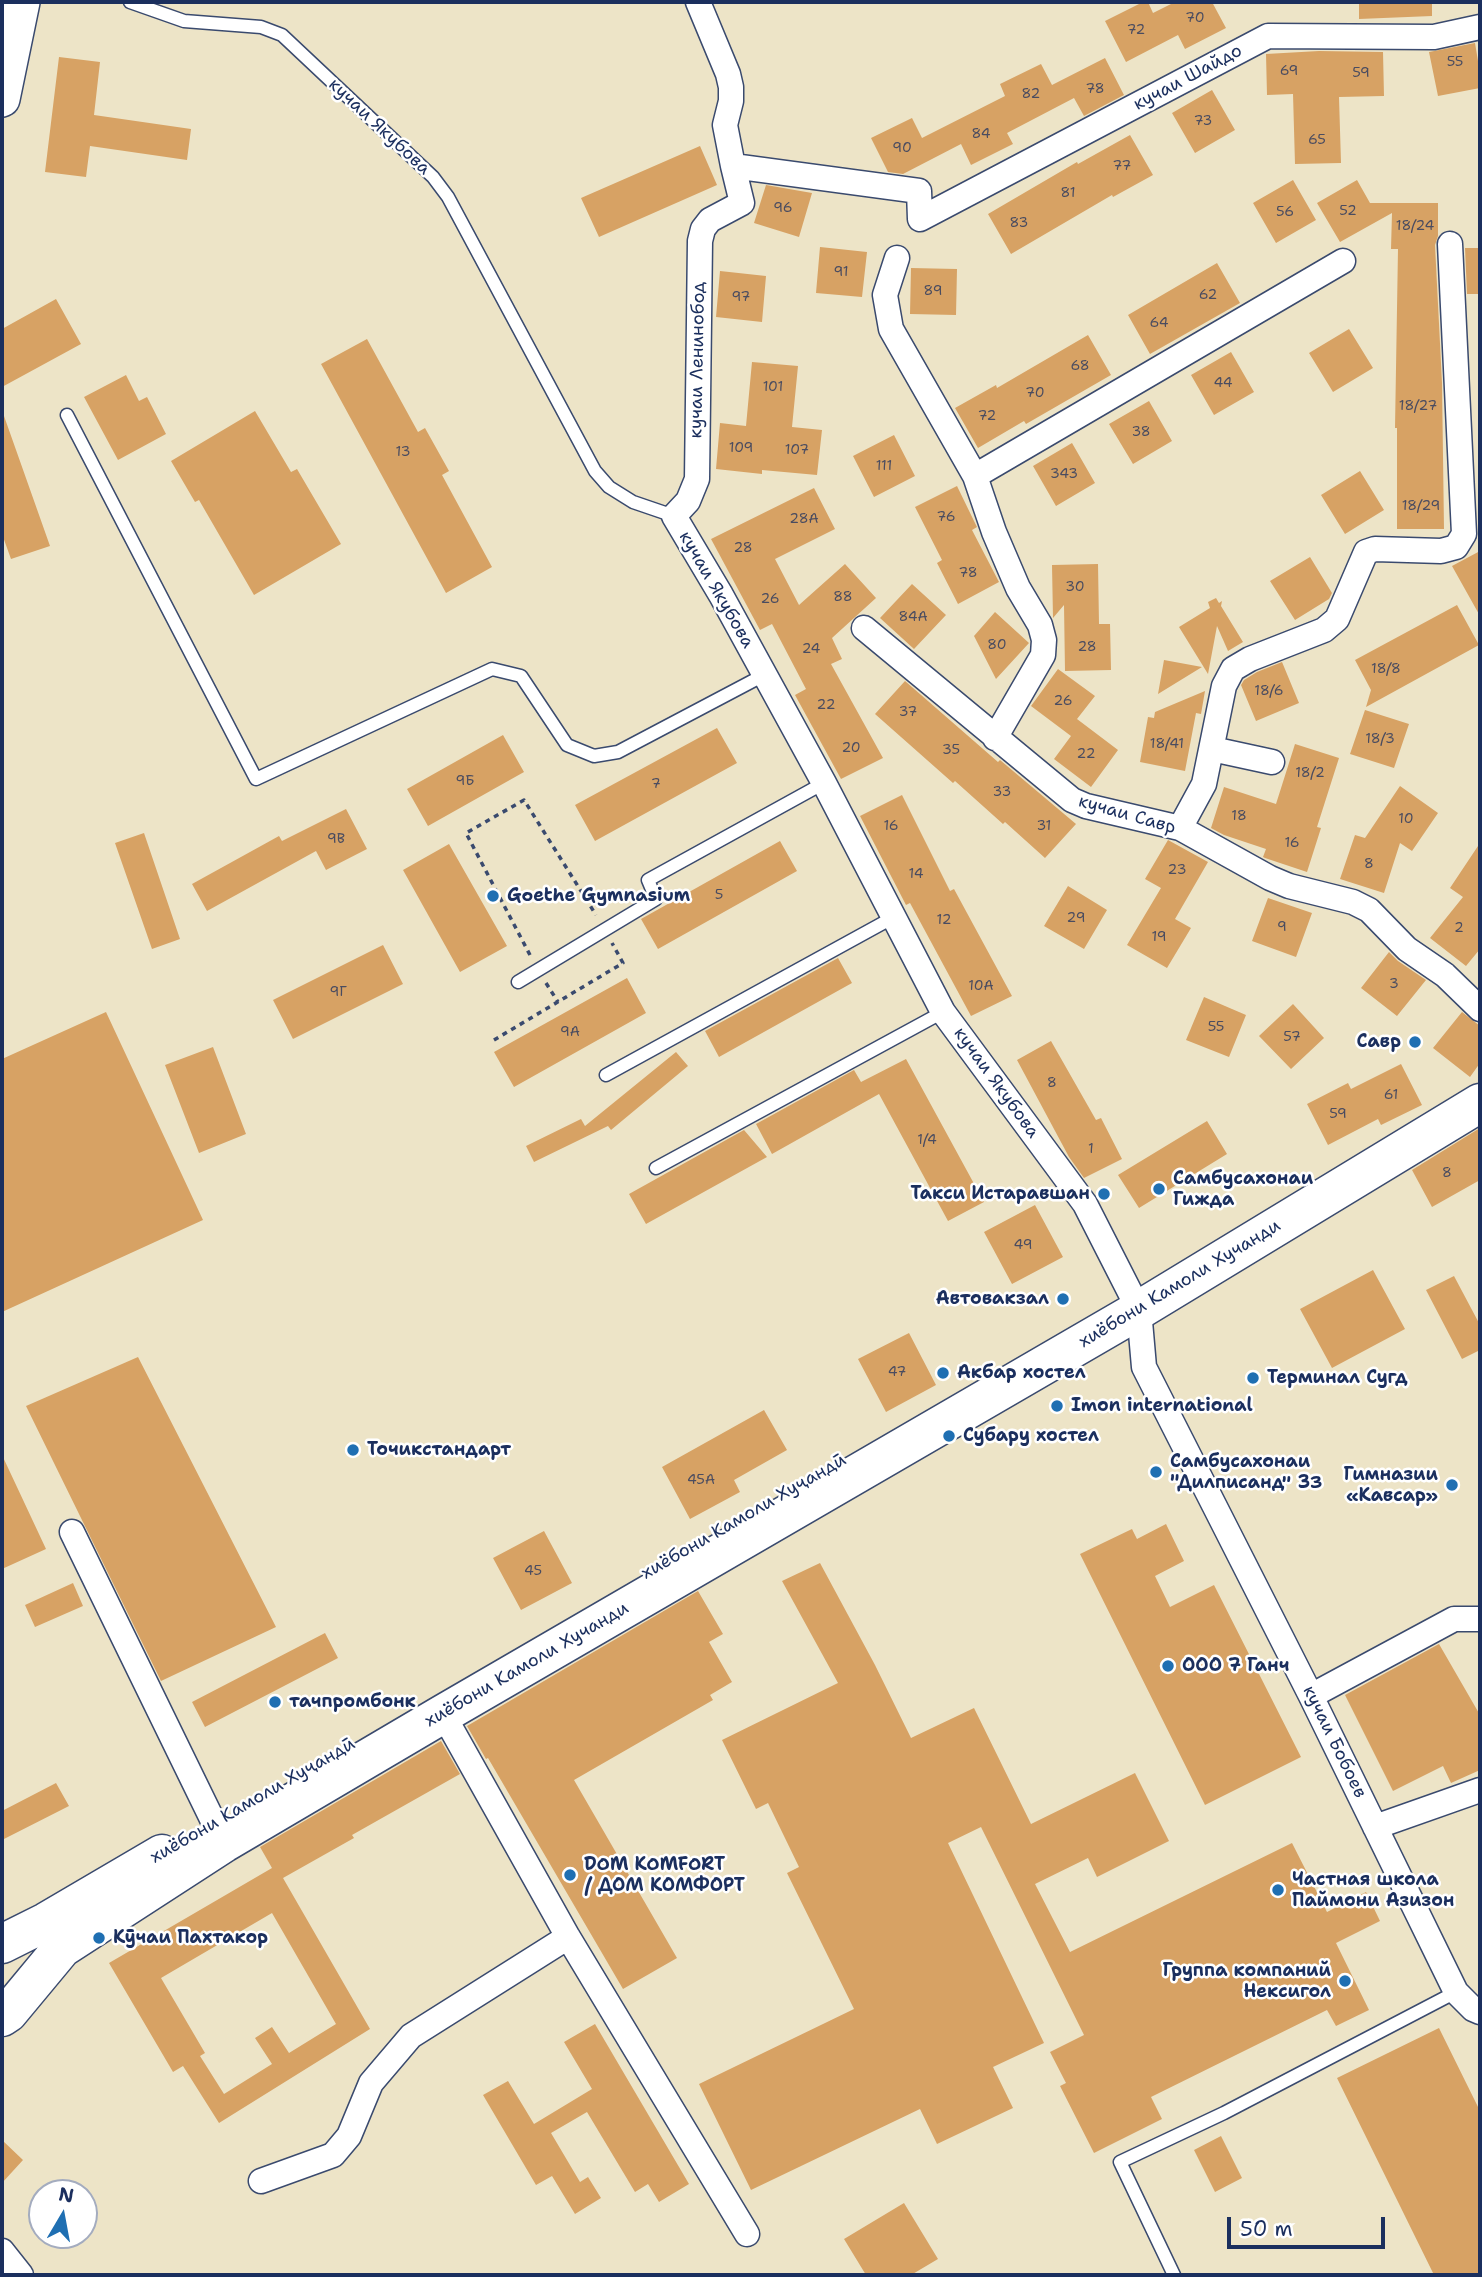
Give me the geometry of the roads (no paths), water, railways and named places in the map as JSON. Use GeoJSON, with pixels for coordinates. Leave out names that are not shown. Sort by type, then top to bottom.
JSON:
{"type":"FeatureCollection","features":[{"type":"Feature","properties":{"kind":"main road"},"geometry":{"type":"LineString","coordinates":[[2,99],[22,2]]}},
{"type":"Feature","properties":{"kind":"main road","name":"хиёбони Камоли Хуҷандӣ"},"geometry":{"type":"LineString","coordinates":[[2,1944],[219,1833],[1134,1302],[1480,1081]]}},
{"type":"Feature","properties":{"kind":"main road","name":"хиёбони Камоли Хучанди"},"geometry":{"type":"LineString","coordinates":[[219,1833],[443,1714],[1134,1302],[1480,1103]]}},
{"type":"Feature","properties":{"kind":"main road"},"geometry":{"type":"LineString","coordinates":[[9,2010],[62,1948],[219,1833]]}},
{"type":"Feature","properties":{"kind":"main road"},"geometry":{"type":"LineString","coordinates":[[2,1955],[9,1959],[20,1980],[20,1993],[9,2010]]}},
{"type":"Feature","properties":{"kind":"street"},"geometry":{"type":"LineString","coordinates":[[698,2],[731,88],[725,125],[733,166]]}},
{"type":"Feature","properties":{"kind":"street","name":"кучаи Шайдо"},"geometry":{"type":"LineString","coordinates":[[733,166],[919,191],[920,219],[1268,36],[1434,37],[1480,27]]}},
{"type":"Feature","properties":{"kind":"street","name":"кучаи Ленинобод"},"geometry":{"type":"LineString","coordinates":[[674,516],[688,502],[697,479],[700,240],[703,229],[710,220],[742,204],[733,166]]}},
{"type":"Feature","properties":{"kind":"street"},"geometry":{"type":"LineString","coordinates":[[1180,828],[1204,784],[1224,686],[1233,669],[1250,659],[1324,630],[1337,619],[1366,552],[1374,549],[1441,551],[1456,547],[1464,534],[1450,244]]}},
{"type":"Feature","properties":{"kind":"street"},"geometry":{"type":"LineString","coordinates":[[897,258],[886,295],[891,329],[975,475],[994,532],[1018,588],[1040,625],[1044,640],[1043,655],[995,738]]}},
{"type":"Feature","properties":{"kind":"street"},"geometry":{"type":"LineString","coordinates":[[975,475],[1343,261]]}},
{"type":"Feature","properties":{"kind":"street","name":"кучаи Якубова"},"geometry":{"type":"LineString","coordinates":[[674,516],[721,595],[824,783],[943,1012],[1085,1204],[1134,1302]]}},
{"type":"Feature","properties":{"kind":"street","name":"кучаи Савр"},"geometry":{"type":"LineString","coordinates":[[864,628],[1072,800],[1086,806],[1180,828],[1270,878],[1289,886],[1353,902],[1368,910],[1407,949],[1445,975],[1480,1009]]}},
{"type":"Feature","properties":{"kind":"street"},"geometry":{"type":"LineString","coordinates":[[1212,749],[1272,762]]}},
{"type":"Feature","properties":{"kind":"street","name":"кучаи Бобоев"},"geometry":{"type":"LineString","coordinates":[[1134,1302],[1144,1367],[1311,1696],[1456,1992],[1473,2009],[1480,2012]]}},
{"type":"Feature","properties":{"kind":"street"},"geometry":{"type":"LineString","coordinates":[[72,1532],[219,1833]]}},
{"type":"Feature","properties":{"kind":"street"},"geometry":{"type":"LineString","coordinates":[[1311,1696],[1454,1619],[1480,1619]]}},
{"type":"Feature","properties":{"kind":"street"},"geometry":{"type":"LineString","coordinates":[[443,1714],[569,1937],[747,2234]]}},
{"type":"Feature","properties":{"kind":"street"},"geometry":{"type":"LineString","coordinates":[[1375,1827],[1480,1790]]}},
{"type":"Feature","properties":{"kind":"street"},"geometry":{"type":"LineString","coordinates":[[261,2181],[333,2155],[349,2136],[371,2083],[411,2036],[569,1937]]}},
{"type":"Feature","properties":{"kind":"street"},"geometry":{"type":"LineString","coordinates":[[2,2251],[21,2275]]}},
{"type":"Feature","properties":{"kind":"lane","name":"кучаи Якубова"},"geometry":{"type":"LineString","coordinates":[[130,2],[184,20],[261,27],[282,35],[423,167],[448,197],[595,471],[609,487],[633,502],[674,516]]}},
{"type":"Feature","properties":{"kind":"lane"},"geometry":{"type":"LineString","coordinates":[[67,415],[256,779],[492,669],[521,676],[567,745],[594,756],[618,752],[764,676]]}},
{"type":"Feature","properties":{"kind":"lane"},"geometry":{"type":"LineString","coordinates":[[518,982],[656,899],[648,880],[824,783]]}},
{"type":"Feature","properties":{"kind":"lane"},"geometry":{"type":"LineString","coordinates":[[606,1075],[894,917]]}},
{"type":"Feature","properties":{"kind":"lane"},"geometry":{"type":"LineString","coordinates":[[656,1168],[943,1012]]}},
{"type":"Feature","properties":{"kind":"lane"},"geometry":{"type":"LineString","coordinates":[[1174,2275],[1121,2162],[1224,2113],[1456,1992]]}},
{"type":"Feature","properties":{"kind":"place","name":"Goethe Gymnasium"},"geometry":{"type":"Point","coordinates":[493,896]}},
{"type":"Feature","properties":{"kind":"place","name":"Савр"},"geometry":{"type":"Point","coordinates":[1415,1042]}},
{"type":"Feature","properties":{"kind":"place","name":"Самбусахонаи Гижда"},"geometry":{"type":"Point","coordinates":[1159,1189]}},
{"type":"Feature","properties":{"kind":"place","name":"Такси Истаравшан"},"geometry":{"type":"Point","coordinates":[1104,1194]}},
{"type":"Feature","properties":{"kind":"place","name":"Автовакзал"},"geometry":{"type":"Point","coordinates":[1063,1299]}},
{"type":"Feature","properties":{"kind":"place","name":"Акбар хостел"},"geometry":{"type":"Point","coordinates":[943,1373]}},
{"type":"Feature","properties":{"kind":"place","name":"Терминал Сугд"},"geometry":{"type":"Point","coordinates":[1253,1378]}},
{"type":"Feature","properties":{"kind":"place","name":"Imon international"},"geometry":{"type":"Point","coordinates":[1057,1406]}},
{"type":"Feature","properties":{"kind":"place","name":"Субару хостел"},"geometry":{"type":"Point","coordinates":[949,1436]}},
{"type":"Feature","properties":{"kind":"place","name":"Точикстандарт"},"geometry":{"type":"Point","coordinates":[353,1450]}},
{"type":"Feature","properties":{"kind":"place","name":"Самбусахонаи \"Дилписанд\" 33"},"geometry":{"type":"Point","coordinates":[1156,1472]}},
{"type":"Feature","properties":{"kind":"place","name":"Гимназии «Кавсар»"},"geometry":{"type":"Point","coordinates":[1452,1485]}},
{"type":"Feature","properties":{"kind":"place","name":"ООО 7 Ганч"},"geometry":{"type":"Point","coordinates":[1168,1666]}},
{"type":"Feature","properties":{"kind":"place","name":"тачпромбонк"},"geometry":{"type":"Point","coordinates":[275,1702]}},
{"type":"Feature","properties":{"kind":"place","name":"DOM KOMFORT / ДОМ КОМФОРТ"},"geometry":{"type":"Point","coordinates":[570,1875]}},
{"type":"Feature","properties":{"kind":"place","name":"Частная школа Паймони Азизон"},"geometry":{"type":"Point","coordinates":[1278,1890]}},
{"type":"Feature","properties":{"kind":"place","name":"Кӯчаи Пахтакор"},"geometry":{"type":"Point","coordinates":[99,1938]}},
{"type":"Feature","properties":{"kind":"place","name":"Группа компаний Нексигол"},"geometry":{"type":"Point","coordinates":[1345,1981]}}]}
